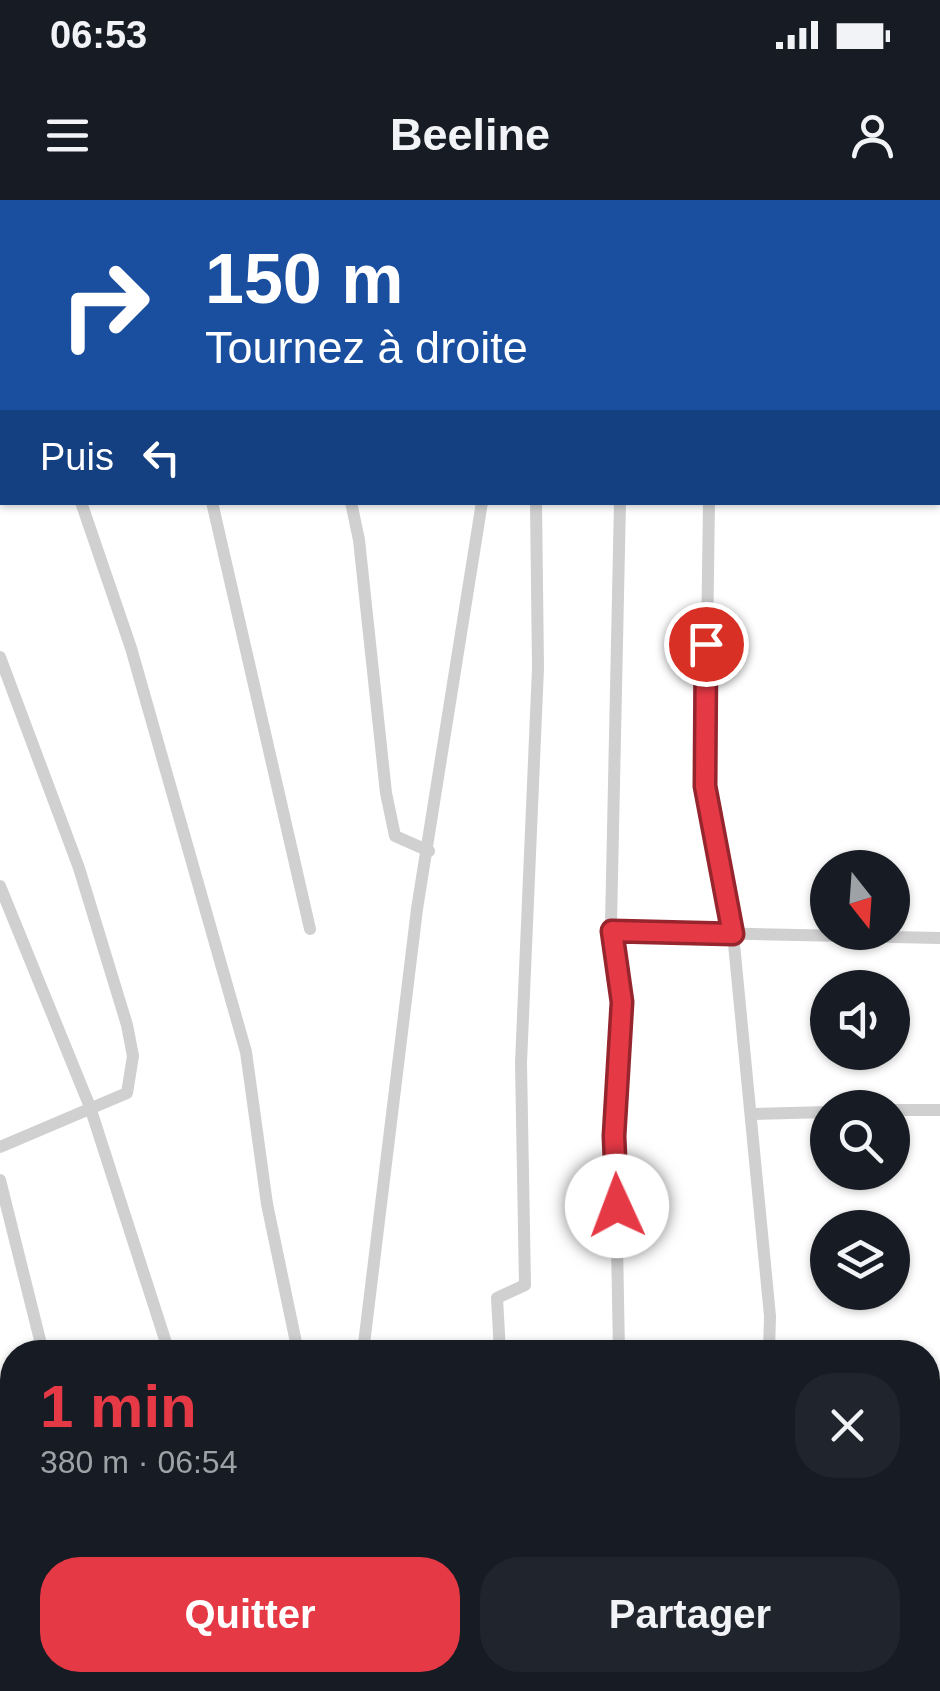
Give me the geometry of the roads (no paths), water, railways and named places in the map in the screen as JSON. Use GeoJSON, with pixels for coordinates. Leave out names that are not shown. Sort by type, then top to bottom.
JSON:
{"type":"FeatureCollection","features":[{"type":"Feature","properties":{"kind":"street"},"geometry":{"type":"LineString","coordinates":[[83,505],[130,648],[246,1052],[267,1204],[295,1340]]}},
{"type":"Feature","properties":{"kind":"street"},"geometry":{"type":"LineString","coordinates":[[213,505],[310,929]]}},
{"type":"Feature","properties":{"kind":"street"},"geometry":{"type":"LineString","coordinates":[[352,505],[360,540],[386,793],[395,836],[429,850]]}},
{"type":"Feature","properties":{"kind":"street"},"geometry":{"type":"LineString","coordinates":[[363,1340],[416,909],[429,850],[482,505]]}},
{"type":"Feature","properties":{"kind":"street"},"geometry":{"type":"LineString","coordinates":[[499,1340],[497,1298],[526,1285],[522,1063],[538,668],[536,505]]}},
{"type":"Feature","properties":{"kind":"street"},"geometry":{"type":"LineString","coordinates":[[619,1340],[614,1136],[622,1002],[612,931],[620,505]]}},
{"type":"Feature","properties":{"kind":"street"},"geometry":{"type":"LineString","coordinates":[[709,505],[705,786],[733,934],[769,1340]]}},
{"type":"Feature","properties":{"kind":"street"},"geometry":{"type":"LineString","coordinates":[[0,657],[79,868],[133,1056],[126,1093],[0,1147]]}},
{"type":"Feature","properties":{"kind":"street"},"geometry":{"type":"LineString","coordinates":[[0,886],[90,1108],[165,1340]]}},
{"type":"Feature","properties":{"kind":"street"},"geometry":{"type":"LineString","coordinates":[[612,931],[940,938]]}},
{"type":"Feature","properties":{"kind":"street"},"geometry":{"type":"LineString","coordinates":[[910,1110],[940,1110]]}},
{"type":"Feature","properties":{"kind":"street"},"geometry":{"type":"LineString","coordinates":[[751,1114],[810,1112]]}},
{"type":"Feature","properties":{"kind":"street"},"geometry":{"type":"LineString","coordinates":[[0,1180],[40,1340]]}}]}
